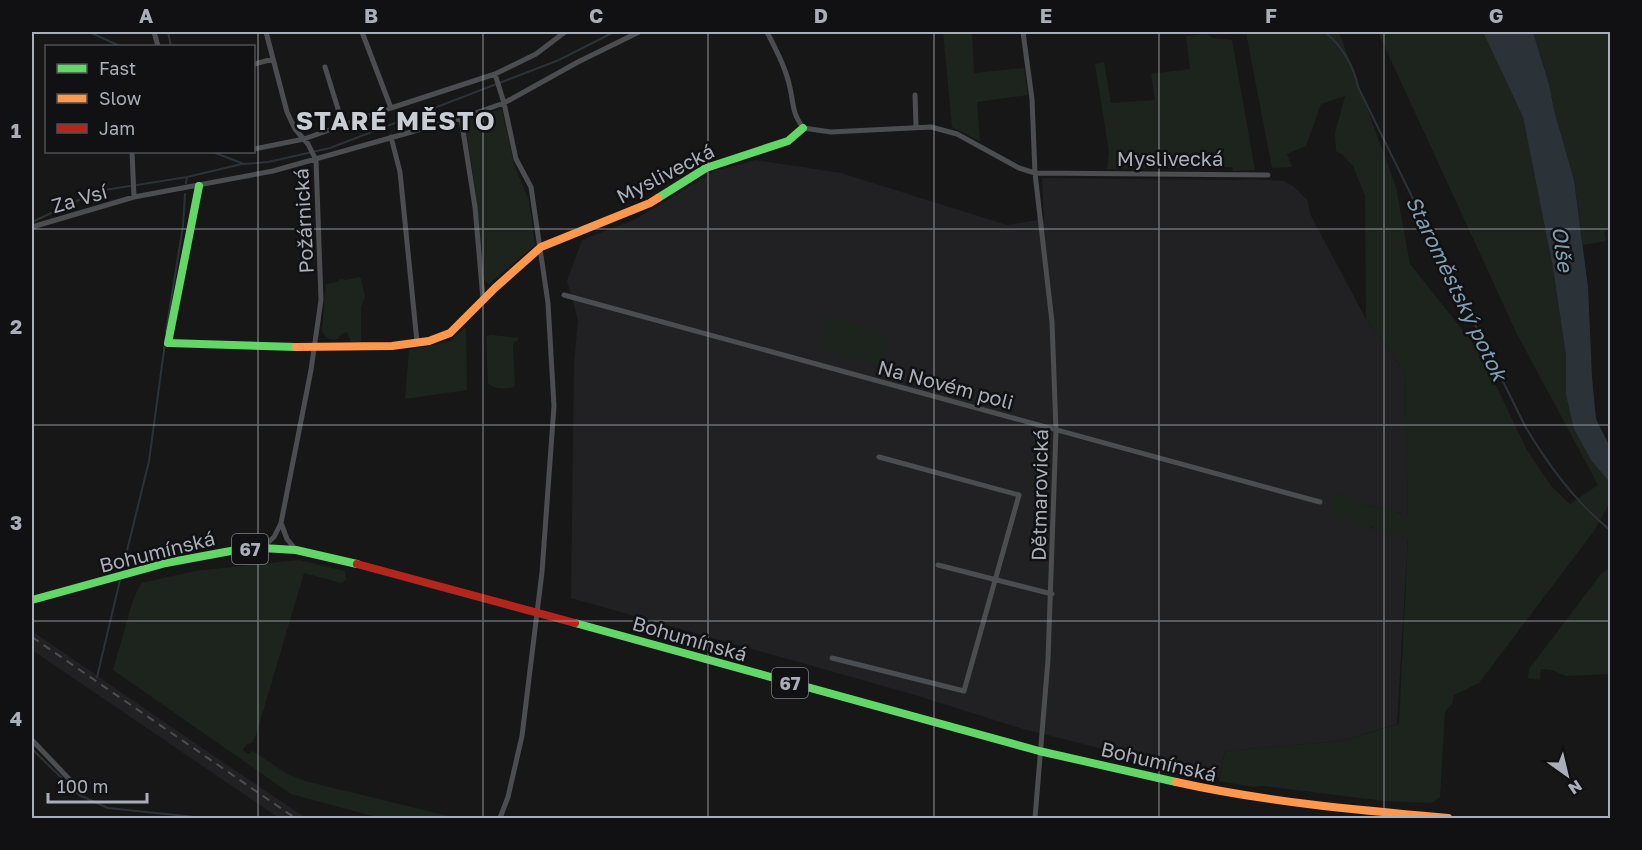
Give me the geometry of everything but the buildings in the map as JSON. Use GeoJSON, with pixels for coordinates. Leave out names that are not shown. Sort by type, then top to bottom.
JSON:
{"type":"FeatureCollection","features":[{"type":"Feature","properties":{"kind":"main road","name":"Myslivecká"},"geometry":{"type":"LineString","coordinates":[[199,186],[168,343],[314,347],[392,345],[429,341],[450,333],[483,299],[541,248],[650,203],[706,168],[788,141],[803,128]]}},
{"type":"Feature","properties":{"kind":"main road","name":"Bohumínská"},"geometry":{"type":"LineString","coordinates":[[32,600],[194,556],[262,548],[296,550],[372,567],[1040,751],[1249,797],[1448,819]]}},
{"type":"Feature","properties":{"kind":"street","name":"Požárnická"},"geometry":{"type":"LineString","coordinates":[[266,32],[287,112],[295,129],[304,139],[316,160],[321,300],[281,523]]}},
{"type":"Feature","properties":{"kind":"street"},"geometry":{"type":"LineString","coordinates":[[362,32],[391,108]]}},
{"type":"Feature","properties":{"kind":"street"},"geometry":{"type":"LineString","coordinates":[[255,149],[304,139],[391,108],[497,80],[565,32]]}},
{"type":"Feature","properties":{"kind":"street","name":"Za Vsí"},"geometry":{"type":"LineString","coordinates":[[32,227],[134,197],[273,171],[461,118],[504,103],[578,62],[639,32]]}},
{"type":"Feature","properties":{"kind":"street"},"geometry":{"type":"LineString","coordinates":[[767,32],[790,88],[794,115],[803,128]]}},
{"type":"Feature","properties":{"kind":"street"},"geometry":{"type":"LineString","coordinates":[[1023,32],[1032,99],[1035,173]]}},
{"type":"Feature","properties":{"kind":"street"},"geometry":{"type":"LineString","coordinates":[[255,64],[273,59]]}},
{"type":"Feature","properties":{"kind":"street"},"geometry":{"type":"LineString","coordinates":[[325,67],[343,125]]}},
{"type":"Feature","properties":{"kind":"street"},"geometry":{"type":"LineString","coordinates":[[497,80],[516,159],[531,187],[548,303],[554,406],[542,573],[522,736],[508,797],[500,819]]}},
{"type":"Feature","properties":{"kind":"street"},"geometry":{"type":"LineString","coordinates":[[915,95],[916,126]]}},
{"type":"Feature","properties":{"kind":"street"},"geometry":{"type":"LineString","coordinates":[[461,118],[475,207],[483,299]]}},
{"type":"Feature","properties":{"kind":"street","name":"Myslivecká"},"geometry":{"type":"LineString","coordinates":[[803,128],[831,132],[931,127],[957,134],[1019,168],[1035,173],[1268,175]]}},
{"type":"Feature","properties":{"kind":"street"},"geometry":{"type":"LineString","coordinates":[[392,137],[400,172],[417,342]]}},
{"type":"Feature","properties":{"kind":"street","name":"Za Vsí"},"geometry":{"type":"LineString","coordinates":[[132,153],[134,197]]}},
{"type":"Feature","properties":{"kind":"street","name":"Dětmarovická"},"geometry":{"type":"LineString","coordinates":[[1035,173],[1052,322],[1056,430],[1052,594],[1035,819]]}},
{"type":"Feature","properties":{"kind":"street","name":"Na Novém poli"},"geometry":{"type":"LineString","coordinates":[[564,295],[1320,502]]}},
{"type":"Feature","properties":{"kind":"street"},"geometry":{"type":"LineString","coordinates":[[832,658],[964,691],[1019,495],[879,457]]}},
{"type":"Feature","properties":{"kind":"street"},"geometry":{"type":"LineString","coordinates":[[262,548],[274,537],[281,523]]}},
{"type":"Feature","properties":{"kind":"street"},"geometry":{"type":"LineString","coordinates":[[281,523],[286,539],[296,550]]}},
{"type":"Feature","properties":{"kind":"street"},"geometry":{"type":"LineString","coordinates":[[938,565],[1052,594]]}},
{"type":"Feature","properties":{"kind":"street"},"geometry":{"type":"LineString","coordinates":[[32,740],[71,781]]}},
{"type":"Feature","properties":{"kind":"shaded area"},"geometry":{"type":"Polygon","coordinates":[[[943,32],[972,32],[974,73],[1024,68],[1028,95],[977,102],[980,141],[952,127],[943,32]]]}},
{"type":"Feature","properties":{"kind":"shaded area"},"geometry":{"type":"Polygon","coordinates":[[[1339,32],[1396,187],[1410,264],[1472,342],[1489,371],[1527,450],[1552,487],[1570,504],[1598,485],[1516,332],[1378,32],[1483,32],[1523,117],[1553,268],[1566,355],[1566,395],[1574,429],[1591,460],[1610,483],[1610,502],[1594,531],[1479,683],[1454,695],[1452,704],[1445,712],[1440,797],[1431,803],[1384,801],[1263,786],[1252,787],[1219,781],[1225,751],[1342,741],[1399,724],[1408,538],[1373,529],[1372,526],[1370,528],[1332,517],[1331,504],[1335,495],[1342,495],[1362,504],[1397,512],[1408,517],[1405,372],[1366,319],[1365,196],[1353,166],[1336,151],[1335,133],[1345,96],[1321,104],[1306,146],[1287,154],[1292,167],[1272,168],[1246,33],[1339,32]]]}},
{"type":"Feature","properties":{"kind":"shaded area"},"geometry":{"type":"Polygon","coordinates":[[[1533,32],[1610,32],[1610,226],[1604,232],[1606,241],[1583,245],[1574,180],[1533,32]]]}},
{"type":"Feature","properties":{"kind":"shaded area"},"geometry":{"type":"Polygon","coordinates":[[[1207,34],[1212,38],[1232,40],[1255,170],[1233,171],[1232,167],[1107,169],[1109,152],[1095,64],[1104,62],[1111,103],[1155,100],[1151,74],[1190,69],[1186,36],[1207,34]]]}},
{"type":"Feature","properties":{"kind":"shaded area"},"geometry":{"type":"Polygon","coordinates":[[[502,109],[514,164],[529,201],[535,245],[489,284],[484,280],[475,186],[464,120],[502,109]]]}},
{"type":"Feature","properties":{"kind":"shaded area"},"geometry":{"type":"Polygon","coordinates":[[[756,160],[841,173],[1007,225],[1044,219],[1042,178],[1252,179],[1284,181],[1293,186],[1308,201],[1310,214],[1366,319],[1405,372],[1408,518],[1400,513],[1361,504],[1339,494],[1373,529],[1408,537],[1397,724],[1342,741],[1225,751],[1219,778],[1023,729],[915,695],[571,598],[574,363],[578,320],[567,281],[582,240],[636,219],[714,171],[756,160]]]}},
{"type":"Feature","properties":{"kind":"shaded area"},"geometry":{"type":"Polygon","coordinates":[[[359,277],[365,297],[361,307],[361,343],[351,342],[347,332],[341,334],[338,339],[332,340],[324,335],[322,330],[326,284],[337,282],[340,279],[359,277]]]}},
{"type":"Feature","properties":{"kind":"shaded area"},"geometry":{"type":"Polygon","coordinates":[[[827,316],[884,332],[884,335],[888,336],[880,366],[818,348],[827,316]]]}},
{"type":"Feature","properties":{"kind":"shaded area"},"geometry":{"type":"Polygon","coordinates":[[[466,327],[467,390],[405,399],[409,350],[450,341],[466,327]]]}},
{"type":"Feature","properties":{"kind":"shaded area"},"geometry":{"type":"Polygon","coordinates":[[[486,336],[518,338],[513,345],[515,386],[505,389],[488,383],[486,336]]]}},
{"type":"Feature","properties":{"kind":"shaded area"},"geometry":{"type":"Polygon","coordinates":[[[299,560],[345,571],[346,580],[341,583],[304,573],[256,735],[252,743],[247,744],[243,750],[248,754],[253,751],[287,774],[305,781],[456,818],[380,818],[291,794],[113,670],[133,600],[141,583],[195,571],[299,560]]]}},
{"type":"Feature","properties":{"kind":"shaded area"},"geometry":{"type":"Polygon","coordinates":[[[1610,568],[1610,674],[1566,676],[1541,669],[1540,680],[1528,678],[1529,669],[1601,574],[1610,568]]]}},
{"type":"Feature","properties":{"kind":"shaded area"},"geometry":{"type":"Polygon","coordinates":[[[32,631],[306,818],[279,818],[32,650],[32,631]]]}},
{"type":"Feature","properties":{"kind":"water","name":"Olše"},"geometry":{"type":"Polygon","coordinates":[[[1483,32],[1533,32],[1549,84],[1574,180],[1588,287],[1596,419],[1610,447],[1610,483],[1591,460],[1574,429],[1566,395],[1566,355],[1553,268],[1523,117],[1483,32]]]}},
{"type":"Feature","properties":{"kind":"waterway","name":"Staroměstský potok"},"geometry":{"type":"LineString","coordinates":[[89,32],[118,45]]}},
{"type":"Feature","properties":{"kind":"waterway"},"geometry":{"type":"LineString","coordinates":[[168,32],[171,45]]}},
{"type":"Feature","properties":{"kind":"waterway","name":"Staroměstský potok"},"geometry":{"type":"LineString","coordinates":[[216,153],[244,164],[268,162],[330,148],[559,60],[614,32]]}},
{"type":"Feature","properties":{"kind":"waterway","name":"Staroměstský potok"},"geometry":{"type":"LineString","coordinates":[[1325,32],[1342,50],[1350,64],[1358,87],[1525,426],[1563,482],[1610,530]]}},
{"type":"Feature","properties":{"kind":"waterway"},"geometry":{"type":"LineString","coordinates":[[186,183],[187,177],[242,164]]}},
{"type":"Feature","properties":{"kind":"waterway"},"geometry":{"type":"LineString","coordinates":[[137,185],[187,177]]}},
{"type":"Feature","properties":{"kind":"waterway"},"geometry":{"type":"LineString","coordinates":[[32,222],[98,191],[130,186]]}},
{"type":"Feature","properties":{"kind":"waterway"},"geometry":{"type":"LineString","coordinates":[[166,332],[183,226],[185,194]]}},
{"type":"Feature","properties":{"kind":"waterway"},"geometry":{"type":"LineString","coordinates":[[123,567],[149,461],[165,343]]}},
{"type":"Feature","properties":{"kind":"waterway"},"geometry":{"type":"LineString","coordinates":[[97,677],[120,580]]}},
{"type":"Feature","properties":{"kind":"waterway"},"geometry":{"type":"LineString","coordinates":[[32,749],[79,795],[108,808],[204,818]]}},
{"type":"Feature","properties":{"kind":"railway"},"geometry":{"type":"LineString","coordinates":[[32,637],[295,818]]}},
{"type":"Feature","properties":{"kind":"traffic: fast"},"geometry":{"type":"LineString","coordinates":[[658,198],[706,168],[788,141],[803,128]]}},
{"type":"Feature","properties":{"kind":"traffic: fast"},"geometry":{"type":"LineString","coordinates":[[199,186],[168,343],[296,347]]}},
{"type":"Feature","properties":{"kind":"traffic: fast"},"geometry":{"type":"LineString","coordinates":[[32,600],[166,563],[236,550],[262,548],[296,550],[357,564]]}},
{"type":"Feature","properties":{"kind":"traffic: fast"},"geometry":{"type":"LineString","coordinates":[[575,623],[1039,751],[1176,782]]}},
{"type":"Feature","properties":{"kind":"traffic: slow"},"geometry":{"type":"LineString","coordinates":[[296,347],[392,346],[429,341],[450,333],[541,247],[658,198]]}},
{"type":"Feature","properties":{"kind":"traffic: slow"},"geometry":{"type":"LineString","coordinates":[[1176,782],[1278,800],[1448,818]]}},
{"type":"Feature","properties":{"kind":"traffic: jam"},"geometry":{"type":"LineString","coordinates":[[357,564],[575,623]]}},
{"type":"Feature","properties":{"kind":"district","name":"STARÉ MĚSTO"},"geometry":{"type":"Point","coordinates":[396,120]}}]}
